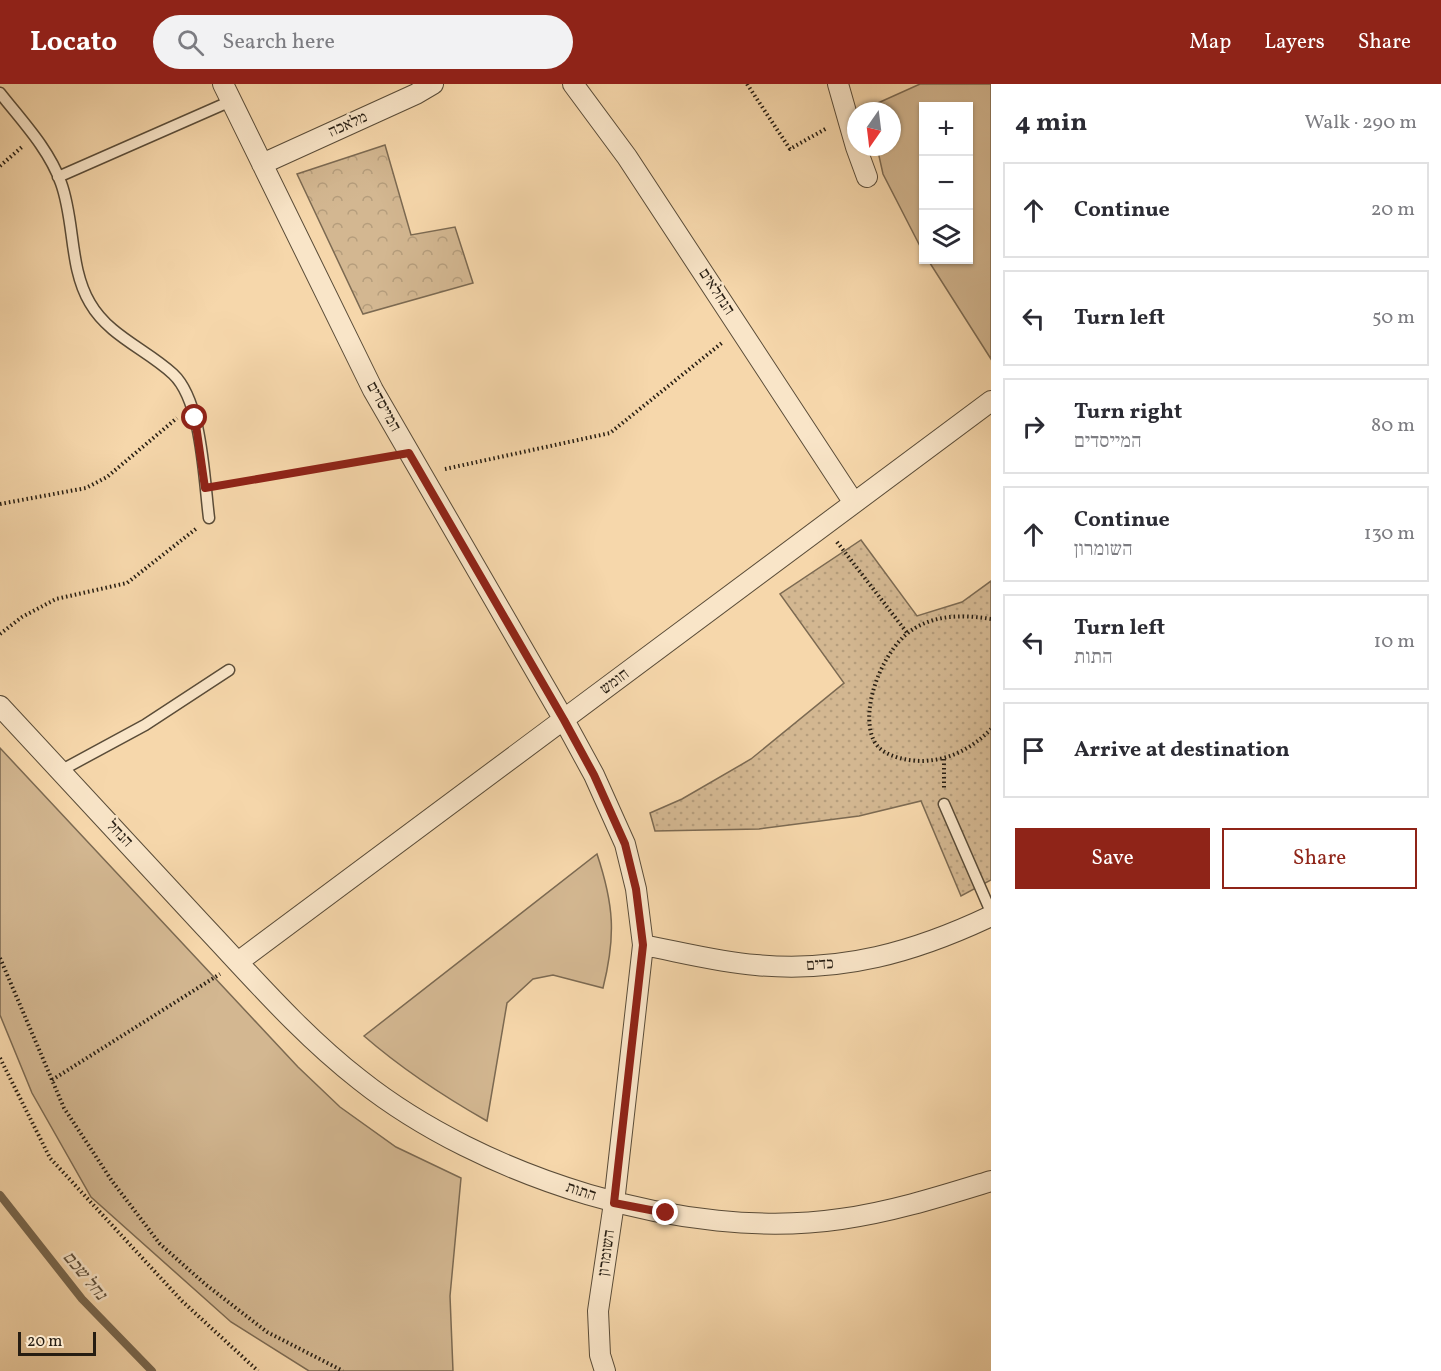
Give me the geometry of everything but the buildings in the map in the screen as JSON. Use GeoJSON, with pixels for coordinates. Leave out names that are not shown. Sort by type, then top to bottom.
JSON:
{"type":"FeatureCollection","features":[{"type":"Feature","properties":{"kind":"street","name":"מלאכה"},"geometry":{"type":"LineString","coordinates":[[262,164],[416,94],[433,84]]}},
{"type":"Feature","properties":{"kind":"street","name":"הנחלאים"},"geometry":{"type":"LineString","coordinates":[[573,84],[627,157],[854,502]]}},
{"type":"Feature","properties":{"kind":"street"},"geometry":{"type":"LineString","coordinates":[[838,84],[847,122]]}},
{"type":"Feature","properties":{"kind":"street","name":"המייסדים"},"geometry":{"type":"LineString","coordinates":[[227,93],[373,390],[564,720]]}},
{"type":"Feature","properties":{"kind":"street"},"geometry":{"type":"LineString","coordinates":[[859,156],[867,177]]}},
{"type":"Feature","properties":{"kind":"street","name":"חומש"},"geometry":{"type":"LineString","coordinates":[[238,962],[991,400]]}},
{"type":"Feature","properties":{"kind":"street","name":"הנחל"},"geometry":{"type":"LineString","coordinates":[[0,706],[238,962]]}},
{"type":"Feature","properties":{"kind":"street","name":"השומרון"},"geometry":{"type":"LineString","coordinates":[[564,720],[594,775],[625,844],[636,889],[643,945],[614,1203],[598,1311],[600,1355],[605,1371]]}},
{"type":"Feature","properties":{"kind":"street","name":"כדים"},"geometry":{"type":"LineString","coordinates":[[643,945],[756,965],[824,965],[896,954],[942,939],[991,914]]}},
{"type":"Feature","properties":{"kind":"street","name":"התות"},"geometry":{"type":"LineString","coordinates":[[238,962],[322,1048],[360,1081],[404,1111],[501,1162],[614,1203],[721,1221],[779,1224],[840,1220],[899,1208],[991,1181]]}},
{"type":"Feature","properties":{"kind":"lane"},"geometry":{"type":"LineString","coordinates":[[0,93],[52,163],[58,177],[81,282],[90,304],[109,328],[174,375],[186,392],[195,418],[209,518]]}},
{"type":"Feature","properties":{"kind":"lane"},"geometry":{"type":"LineString","coordinates":[[58,177],[227,93]]}},
{"type":"Feature","properties":{"kind":"lane"},"geometry":{"type":"LineString","coordinates":[[60,771],[145,725],[230,670]]}},
{"type":"Feature","properties":{"kind":"lane"},"geometry":{"type":"LineString","coordinates":[[944,804],[991,914]]}},
{"type":"Feature","properties":{"kind":"path"},"geometry":{"type":"LineString","coordinates":[[747,84],[790,149],[845,116]]}},
{"type":"Feature","properties":{"kind":"path"},"geometry":{"type":"LineString","coordinates":[[0,166],[33,136]]}},
{"type":"Feature","properties":{"kind":"path"},"geometry":{"type":"LineString","coordinates":[[422,475],[610,433],[740,328]]}},
{"type":"Feature","properties":{"kind":"path"},"geometry":{"type":"LineString","coordinates":[[0,504],[86,488],[107,477],[190,407]]}},
{"type":"Feature","properties":{"kind":"path"},"geometry":{"type":"LineString","coordinates":[[205,488],[409,453]]}},
{"type":"Feature","properties":{"kind":"path"},"geometry":{"type":"LineString","coordinates":[[0,634],[22,617],[56,599],[127,583],[209,518]]}},
{"type":"Feature","properties":{"kind":"path"},"geometry":{"type":"LineString","coordinates":[[824,525],[908,634]]}},
{"type":"Feature","properties":{"kind":"path"},"geometry":{"type":"LineString","coordinates":[[991,619],[964,615],[935,620],[913,628],[893,650],[878,674],[871,700],[873,740],[880,749],[908,760],[936,762],[959,752],[991,729]]}},
{"type":"Feature","properties":{"kind":"path"},"geometry":{"type":"LineString","coordinates":[[944,759],[944,804]]}},
{"type":"Feature","properties":{"kind":"path"},"geometry":{"type":"LineString","coordinates":[[0,958],[64,1108],[112,1181],[160,1244],[205,1284],[267,1332],[342,1371]]}},
{"type":"Feature","properties":{"kind":"path"},"geometry":{"type":"LineString","coordinates":[[52,1080],[238,962]]}},
{"type":"Feature","properties":{"kind":"path"},"geometry":{"type":"LineString","coordinates":[[0,1058],[50,1158],[182,1301],[258,1371]]}},
{"type":"Feature","properties":{"kind":"green space"},"geometry":{"type":"Polygon","coordinates":[[[920,84],[991,84],[991,359],[931,264],[973,264],[973,102],[919,102],[919,244],[883,174],[879,156],[901,156],[901,102],[880,102],[920,84]]]}},
{"type":"Feature","properties":{"kind":"green space"},"geometry":{"type":"Polygon","coordinates":[[[385,145],[411,235],[455,227],[473,283],[363,314],[297,174],[385,145]]]}},
{"type":"Feature","properties":{"kind":"green space"},"geometry":{"type":"Polygon","coordinates":[[[861,540],[917,616],[962,602],[991,581],[991,880],[961,896],[921,801],[859,816],[759,829],[655,831],[650,813],[682,799],[751,759],[844,683],[780,594],[861,540]]]}},
{"type":"Feature","properties":{"kind":"green space"},"geometry":{"type":"Polygon","coordinates":[[[0,748],[298,1067],[340,1107],[396,1147],[461,1178],[450,1296],[453,1371],[309,1371],[231,1322],[91,1197],[32,1093],[0,1015],[0,748]]]}},
{"type":"Feature","properties":{"kind":"green space"},"geometry":{"type":"Polygon","coordinates":[[[597,854],[607,889],[611,921],[610,952],[603,988],[553,975],[533,979],[507,1003],[487,1121],[423,1082],[364,1036],[597,854]]]}},
{"type":"Feature","properties":{"kind":"waterway","name":"נחל שכם"},"geometry":{"type":"LineString","coordinates":[[0,1195],[82,1299],[152,1371]]}},
{"type":"Feature","properties":{"kind":"route"},"geometry":{"type":"LineString","coordinates":[[195,418],[205,488],[409,453],[564,720],[594,775],[625,844],[636,889],[643,945],[614,1203],[666,1213]]}}]}
